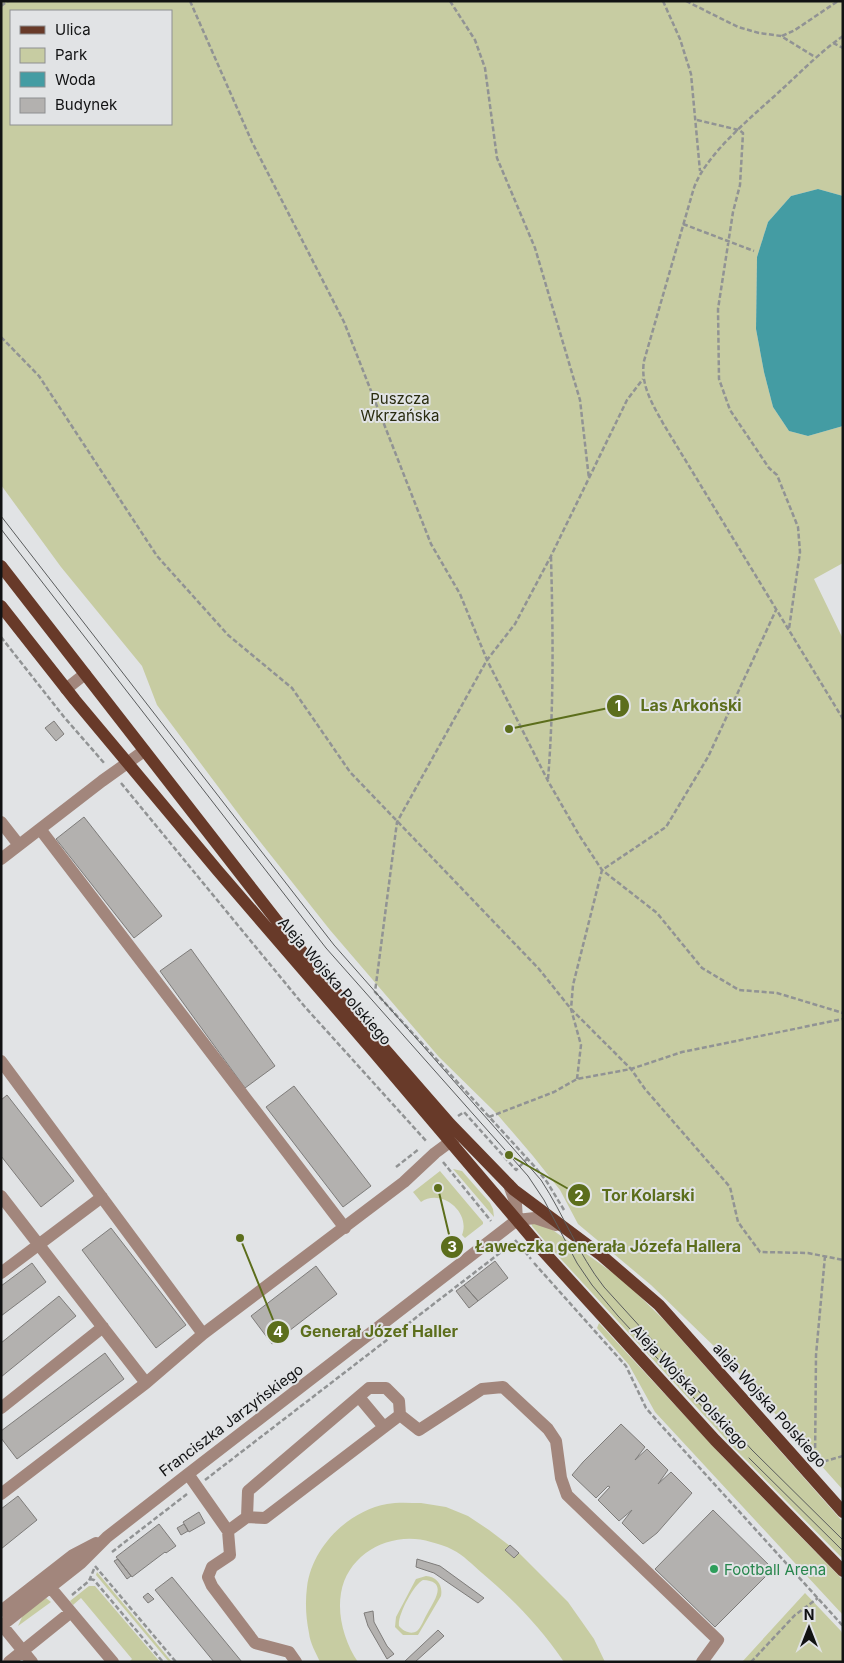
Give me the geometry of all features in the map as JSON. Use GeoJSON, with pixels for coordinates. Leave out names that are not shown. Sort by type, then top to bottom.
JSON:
{"type":"FeatureCollection","features":[{"type":"Feature","properties":{"kind":"main road","name":"Aleja Wojska Polskiego"},"geometry":{"type":"LineString","coordinates":[[1,566],[284,930],[455,1138],[517,1220],[543,1251],[716,1440],[843,1571]]}},
{"type":"Feature","properties":{"kind":"main road","name":"Aleja Wojska Polskiego"},"geometry":{"type":"LineString","coordinates":[[1,606],[66,689],[218,871],[455,1138],[509,1185],[640,1286],[694,1343]]}},
{"type":"Feature","properties":{"kind":"main road","name":"aleja Wojska Polskiego"},"geometry":{"type":"LineString","coordinates":[[694,1343],[843,1512]]}},
{"type":"Feature","properties":{"kind":"street"},"geometry":{"type":"LineString","coordinates":[[66,689],[85,674]]}},
{"type":"Feature","properties":{"kind":"street"},"geometry":{"type":"LineString","coordinates":[[1,859],[144,751]]}},
{"type":"Feature","properties":{"kind":"street"},"geometry":{"type":"LineString","coordinates":[[1,822],[18,845]]}},
{"type":"Feature","properties":{"kind":"street"},"geometry":{"type":"LineString","coordinates":[[40,829],[345,1228]]}},
{"type":"Feature","properties":{"kind":"street"},"geometry":{"type":"LineString","coordinates":[[1,1061],[5,1075],[102,1197],[203,1334]]}},
{"type":"Feature","properties":{"kind":"street"},"geometry":{"type":"LineString","coordinates":[[1,1494],[146,1383],[203,1334],[404,1182],[435,1153],[455,1138]]}},
{"type":"Feature","properties":{"kind":"street","name":"Aleja Wojska Polskiego"},"geometry":{"type":"LineString","coordinates":[[509,1185],[516,1204],[517,1220],[536,1218],[561,1226]]}},
{"type":"Feature","properties":{"kind":"street"},"geometry":{"type":"LineString","coordinates":[[1,1196],[146,1383]]}},
{"type":"Feature","properties":{"kind":"street"},"geometry":{"type":"LineString","coordinates":[[1,1273],[102,1197]]}},
{"type":"Feature","properties":{"kind":"street","name":"Franciszka Jarzyńskiego"},"geometry":{"type":"LineString","coordinates":[[2,1625],[47,1583],[73,1554],[108,1537],[517,1220]]}},
{"type":"Feature","properties":{"kind":"street"},"geometry":{"type":"LineString","coordinates":[[1,1408],[103,1327]]}},
{"type":"Feature","properties":{"kind":"street"},"geometry":{"type":"LineString","coordinates":[[247,1517],[248,1491],[370,1388],[386,1388],[399,1401],[400,1415],[419,1430],[482,1389],[503,1387],[548,1429],[556,1441],[561,1478],[567,1495],[718,1640],[702,1662]]}},
{"type":"Feature","properties":{"kind":"street"},"geometry":{"type":"LineString","coordinates":[[359,1397],[384,1427]]}},
{"type":"Feature","properties":{"kind":"street"},"geometry":{"type":"LineString","coordinates":[[228,1531],[247,1517],[265,1518],[400,1415]]}},
{"type":"Feature","properties":{"kind":"street"},"geometry":{"type":"LineString","coordinates":[[188,1474],[228,1531],[230,1555],[212,1567],[208,1577],[212,1586],[255,1643],[289,1652],[296,1662]]}},
{"type":"Feature","properties":{"kind":"street"},"geometry":{"type":"LineString","coordinates":[[47,1583],[113,1662]]}},
{"type":"Feature","properties":{"kind":"street","name":"Franciszka Jarzyńskiego"},"geometry":{"type":"LineString","coordinates":[[1,1611],[47,1583]]}},
{"type":"Feature","properties":{"kind":"street"},"geometry":{"type":"LineString","coordinates":[[10,1662],[67,1607]]}},
{"type":"Feature","properties":{"kind":"street"},"geometry":{"type":"LineString","coordinates":[[2,1625],[32,1662]]}},
{"type":"Feature","properties":{"kind":"path"},"geometry":{"type":"LineString","coordinates":[[1,6],[8,1]]}},
{"type":"Feature","properties":{"kind":"path"},"geometry":{"type":"LineString","coordinates":[[190,1],[252,142],[344,322],[431,544],[460,594],[487,660],[548,781],[579,836],[602,870],[657,913],[702,968],[739,990],[777,993],[843,1013]]}},
{"type":"Feature","properties":{"kind":"path"},"geometry":{"type":"LineString","coordinates":[[450,1],[475,40],[485,68],[497,158],[535,248],[580,400],[589,480]]}},
{"type":"Feature","properties":{"kind":"path"},"geometry":{"type":"LineString","coordinates":[[663,1],[680,39],[691,74],[697,120],[700,173]]}},
{"type":"Feature","properties":{"kind":"path"},"geometry":{"type":"LineString","coordinates":[[686,1],[738,27],[759,33],[781,36],[815,57]]}},
{"type":"Feature","properties":{"kind":"path"},"geometry":{"type":"LineString","coordinates":[[781,36],[795,30],[838,1]]}},
{"type":"Feature","properties":{"kind":"path"},"geometry":{"type":"LineString","coordinates":[[843,36],[815,57],[738,130],[700,173],[695,182],[644,361],[643,379],[664,425],[843,719]]}},
{"type":"Feature","properties":{"kind":"path"},"geometry":{"type":"LineString","coordinates":[[833,43],[843,48]]}},
{"type":"Feature","properties":{"kind":"path"},"geometry":{"type":"LineString","coordinates":[[697,120],[738,130],[742,133],[740,185],[733,212],[718,309],[720,379],[730,410],[769,468],[777,475],[798,527],[800,552],[789,631]]}},
{"type":"Feature","properties":{"kind":"path"},"geometry":{"type":"LineString","coordinates":[[683,224],[754,251]]}},
{"type":"Feature","properties":{"kind":"path"},"geometry":{"type":"LineString","coordinates":[[1,336],[39,376],[157,556],[228,635],[292,688],[350,772],[539,969],[570,1009],[631,1069],[645,1089],[730,1187],[738,1222],[760,1252],[808,1253],[843,1260]]}},
{"type":"Feature","properties":{"kind":"path"},"geometry":{"type":"LineString","coordinates":[[455,1119],[464,1112],[516,1170],[526,1158],[375,992],[398,822],[487,660],[514,624],[589,480],[626,400],[643,379]]}},
{"type":"Feature","properties":{"kind":"path"},"geometry":{"type":"LineString","coordinates":[[548,781],[553,688],[551,556]]}},
{"type":"Feature","properties":{"kind":"path"},"geometry":{"type":"LineString","coordinates":[[577,1079],[581,1045],[570,1009],[573,985],[602,870],[666,827],[708,757],[776,610]]}},
{"type":"Feature","properties":{"kind":"path"},"geometry":{"type":"LineString","coordinates":[[1,637],[64,717],[113,773],[305,1007],[435,1153],[491,1221]]}},
{"type":"Feature","properties":{"kind":"path"},"geometry":{"type":"LineString","coordinates":[[489,1117],[554,1092],[577,1079],[631,1069],[682,1052],[843,1018]]}},
{"type":"Feature","properties":{"kind":"path"},"geometry":{"type":"LineString","coordinates":[[111,1552],[509,1245],[518,1244],[626,1366],[646,1408],[843,1626]]}},
{"type":"Feature","properties":{"kind":"path"},"geometry":{"type":"LineString","coordinates":[[826,1256],[816,1355],[815,1464],[843,1456]]}},
{"type":"Feature","properties":{"kind":"path"},"geometry":{"type":"LineString","coordinates":[[92,1562],[176,1662]]}},
{"type":"Feature","properties":{"kind":"path"},"geometry":{"type":"LineString","coordinates":[[67,1607],[90,1579],[98,1563]]}},
{"type":"Feature","properties":{"kind":"path"},"geometry":{"type":"LineString","coordinates":[[90,1579],[94,1580],[163,1662]]}},
{"type":"Feature","properties":{"kind":"path"},"geometry":{"type":"LineString","coordinates":[[751,1662],[796,1615],[818,1598]]}},
{"type":"Feature","properties":{"kind":"green space","name":"Puszcza Wkrzańska"},"geometry":{"type":"Polygon","coordinates":[[[1,1],[843,1],[843,196],[818,189],[791,196],[768,222],[757,257],[756,329],[773,407],[789,431],[808,436],[843,426],[843,563],[814,579],[843,639],[843,1490],[720,1352],[651,1285],[578,1224],[560,1190],[533,1156],[497,1114],[439,1057],[330,930],[243,820],[157,705],[142,666],[61,567],[1,485],[1,1]]]}},
{"type":"Feature","properties":{"kind":"green space"},"geometry":{"type":"Polygon","coordinates":[[[453,1169],[462,1171],[490,1203],[494,1217],[453,1169]]]}},
{"type":"Feature","properties":{"kind":"green space"},"geometry":{"type":"Polygon","coordinates":[[[440,1171],[483,1222],[465,1238],[462,1235],[464,1226],[462,1218],[452,1205],[445,1200],[437,1198],[429,1198],[421,1202],[413,1192],[440,1171]]]}},
{"type":"Feature","properties":{"kind":"green space"},"geometry":{"type":"Polygon","coordinates":[[[540,1221],[623,1280],[664,1320],[843,1522],[843,1559],[733,1447],[549,1246],[532,1226],[531,1223],[540,1221]]]}},
{"type":"Feature","properties":{"kind":"green space"},"geometry":{"type":"Polygon","coordinates":[[[599,1323],[722,1456],[843,1580],[843,1615],[655,1412],[629,1365],[597,1328],[599,1323]]]}},
{"type":"Feature","properties":{"kind":"green space"},"geometry":{"type":"Polygon","coordinates":[[[391,1503],[421,1503],[446,1507],[468,1516],[519,1553],[568,1602],[594,1639],[605,1662],[564,1662],[526,1615],[468,1560],[448,1547],[417,1539],[402,1539],[374,1548],[353,1566],[345,1579],[340,1602],[341,1620],[349,1646],[358,1662],[320,1662],[310,1637],[306,1599],[310,1572],[324,1545],[334,1533],[359,1514],[391,1503]]]}},
{"type":"Feature","properties":{"kind":"green space"},"geometry":{"type":"Polygon","coordinates":[[[97,1572],[172,1662],[169,1662],[96,1575],[97,1572]]]}},
{"type":"Feature","properties":{"kind":"green space"},"geometry":{"type":"Polygon","coordinates":[[[426,1576],[436,1580],[441,1588],[441,1596],[418,1635],[403,1635],[395,1627],[396,1617],[416,1579],[426,1576]],[[423,1580],[419,1583],[407,1601],[399,1621],[399,1626],[405,1631],[412,1633],[418,1630],[436,1598],[438,1588],[431,1581],[423,1580]]]}},
{"type":"Feature","properties":{"kind":"green space"},"geometry":{"type":"Polygon","coordinates":[[[89,1586],[95,1586],[160,1662],[129,1662],[132,1659],[81,1598],[73,1605],[70,1601],[89,1586]]]}},
{"type":"Feature","properties":{"kind":"green space"},"geometry":{"type":"Polygon","coordinates":[[[805,1593],[841,1631],[843,1635],[843,1662],[742,1662],[805,1593]]]}},
{"type":"Feature","properties":{"kind":"green space"},"geometry":{"type":"Polygon","coordinates":[[[46,1598],[51,1602],[18,1626],[23,1615],[46,1598]]]}},
{"type":"Feature","properties":{"kind":"water"},"geometry":{"type":"Polygon","coordinates":[[[818,189],[843,196],[843,426],[808,436],[789,431],[773,407],[756,329],[757,257],[768,222],[791,196],[818,189]]]}},
{"type":"Feature","properties":{"kind":"building"},"geometry":{"type":"Polygon","coordinates":[[[54,721],[64,734],[56,741],[45,728],[54,721]]]}},
{"type":"Feature","properties":{"kind":"building"},"geometry":{"type":"Polygon","coordinates":[[[84,817],[162,916],[134,938],[56,839],[84,817]]]}},
{"type":"Feature","properties":{"kind":"building"},"geometry":{"type":"Polygon","coordinates":[[[191,949],[275,1066],[245,1088],[160,971],[191,949]]]}},
{"type":"Feature","properties":{"kind":"building"},"geometry":{"type":"Polygon","coordinates":[[[294,1086],[371,1186],[343,1207],[266,1107],[294,1086]]]}},
{"type":"Feature","properties":{"kind":"building"},"geometry":{"type":"Polygon","coordinates":[[[7,1095],[74,1181],[41,1207],[1,1156],[1,1100],[7,1095]]]}},
{"type":"Feature","properties":{"kind":"building"},"geometry":{"type":"Polygon","coordinates":[[[111,1228],[186,1325],[156,1348],[82,1250],[111,1228]]]}},
{"type":"Feature","properties":{"kind":"building"},"geometry":{"type":"Polygon","coordinates":[[[495,1261],[508,1278],[478,1301],[464,1285],[495,1261]]]}},
{"type":"Feature","properties":{"kind":"building"},"geometry":{"type":"Polygon","coordinates":[[[32,1263],[46,1282],[1,1316],[1,1286],[32,1263]]]}},
{"type":"Feature","properties":{"kind":"building"},"geometry":{"type":"Polygon","coordinates":[[[316,1266],[337,1294],[272,1344],[251,1316],[316,1266]]]}},
{"type":"Feature","properties":{"kind":"building"},"geometry":{"type":"Polygon","coordinates":[[[464,1285],[478,1301],[469,1308],[456,1291],[464,1285]]]}},
{"type":"Feature","properties":{"kind":"building"},"geometry":{"type":"Polygon","coordinates":[[[59,1296],[76,1316],[1,1377],[1,1343],[59,1296]]]}},
{"type":"Feature","properties":{"kind":"building"},"geometry":{"type":"Polygon","coordinates":[[[105,1353],[124,1379],[17,1459],[1,1438],[1,1431],[105,1353]]]}},
{"type":"Feature","properties":{"kind":"building"},"geometry":{"type":"Polygon","coordinates":[[[621,1424],[645,1447],[635,1460],[647,1449],[668,1470],[658,1484],[671,1472],[692,1493],[657,1533],[643,1544],[622,1523],[632,1510],[619,1521],[598,1500],[610,1487],[608,1486],[596,1498],[572,1475],[621,1424]]]}},
{"type":"Feature","properties":{"kind":"building"},"geometry":{"type":"Polygon","coordinates":[[[18,1496],[37,1520],[1,1549],[1,1509],[18,1496]]]}},
{"type":"Feature","properties":{"kind":"building","name":"Football Arena"},"geometry":{"type":"Polygon","coordinates":[[[713,1510],[773,1569],[715,1627],[655,1569],[713,1510]]]}},
{"type":"Feature","properties":{"kind":"building"},"geometry":{"type":"Polygon","coordinates":[[[199,1512],[205,1523],[189,1532],[183,1522],[199,1512]]]}},
{"type":"Feature","properties":{"kind":"building"},"geometry":{"type":"Polygon","coordinates":[[[159,1524],[176,1546],[132,1577],[116,1557],[159,1524]]]}},
{"type":"Feature","properties":{"kind":"building"},"geometry":{"type":"Polygon","coordinates":[[[184,1524],[188,1531],[181,1535],[177,1528],[184,1524]]]}},
{"type":"Feature","properties":{"kind":"building"},"geometry":{"type":"Polygon","coordinates":[[[510,1545],[519,1553],[514,1558],[505,1550],[510,1545]]]}},
{"type":"Feature","properties":{"kind":"building"},"geometry":{"type":"Polygon","coordinates":[[[118,1559],[131,1576],[127,1579],[114,1561],[118,1559]]]}},
{"type":"Feature","properties":{"kind":"building"},"geometry":{"type":"Polygon","coordinates":[[[417,1559],[440,1566],[484,1598],[478,1603],[434,1573],[416,1567],[417,1559]]]}},
{"type":"Feature","properties":{"kind":"building"},"geometry":{"type":"Polygon","coordinates":[[[172,1577],[242,1662],[214,1662],[155,1590],[172,1577]]]}},
{"type":"Feature","properties":{"kind":"building"},"geometry":{"type":"Polygon","coordinates":[[[148,1593],[154,1599],[148,1603],[143,1597],[148,1593]]]}},
{"type":"Feature","properties":{"kind":"building"},"geometry":{"type":"Polygon","coordinates":[[[373,1611],[374,1622],[387,1646],[394,1654],[387,1659],[368,1626],[364,1613],[373,1611]]]}},
{"type":"Feature","properties":{"kind":"building"},"geometry":{"type":"Polygon","coordinates":[[[438,1630],[444,1636],[415,1662],[404,1662],[438,1630]]]}},
{"type":"Feature","properties":{"kind":"tram line"},"geometry":{"type":"LineString","coordinates":[[1,516],[334,945],[541,1180],[586,1261],[604,1287],[752,1450],[843,1540]]}},
{"type":"Feature","properties":{"kind":"tram line"},"geometry":{"type":"LineString","coordinates":[[1,529],[326,948],[528,1176],[544,1200],[577,1263],[592,1285],[618,1316],[734,1441]]}},
{"type":"Feature","properties":{"kind":"tram line"},"geometry":{"type":"LineString","coordinates":[[749,1458],[843,1551]]}},
{"type":"Feature","properties":{"kind":"place","name":"Las Arkoński"},"geometry":{"type":"Point","coordinates":[509,729]}},
{"type":"Feature","properties":{"kind":"place","name":"Tor Kolarski"},"geometry":{"type":"Point","coordinates":[509,1155]}},
{"type":"Feature","properties":{"kind":"place","name":"Ławeczka generała Józefa Hallera"},"geometry":{"type":"Point","coordinates":[438,1188]}},
{"type":"Feature","properties":{"kind":"place","name":"Generał Józef Haller"},"geometry":{"type":"Point","coordinates":[240,1238]}},
{"type":"Feature","properties":{"kind":"place","name":"Football Arena"},"geometry":{"type":"Point","coordinates":[714,1569]}}]}
